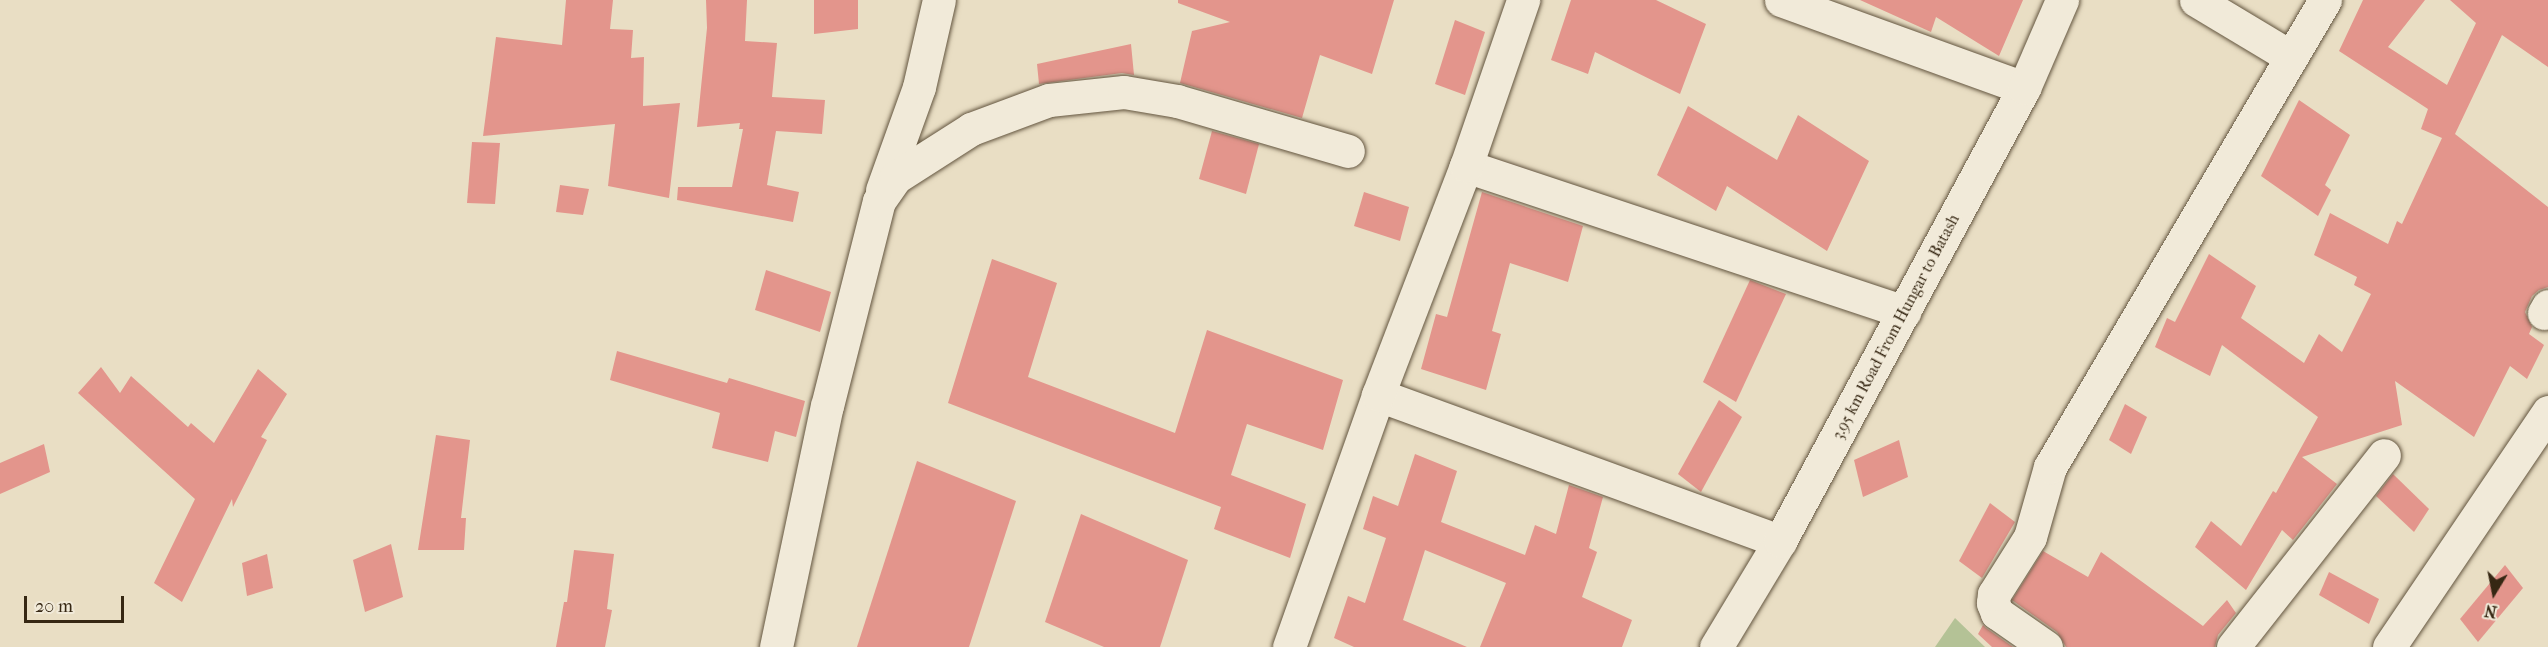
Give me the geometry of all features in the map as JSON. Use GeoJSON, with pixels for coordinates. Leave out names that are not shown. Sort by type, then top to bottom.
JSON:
{"type":"FeatureCollection","features":[{"type":"Feature","properties":{"kind":"street"},"geometry":{"type":"LineString","coordinates":[[776,647],[827,406],[879,201],[919,87],[939,0]]}},
{"type":"Feature","properties":{"kind":"street"},"geometry":{"type":"LineString","coordinates":[[1289,647],[1378,395],[1466,166],[1523,0]]}},
{"type":"Feature","properties":{"kind":"street"},"geometry":{"type":"LineString","coordinates":[[1780,0],[2024,88]]}},
{"type":"Feature","properties":{"kind":"street","name":"3.95 km Road From Hungar to Batash"},"geometry":{"type":"LineString","coordinates":[[1716,647],[1780,541],[2024,88],[2062,0]]}},
{"type":"Feature","properties":{"kind":"street"},"geometry":{"type":"LineString","coordinates":[[2196,0],[2291,57]]}},
{"type":"Feature","properties":{"kind":"street"},"geometry":{"type":"LineString","coordinates":[[2046,647],[1997,613],[1993,603],[1994,594],[2030,537],[2050,467],[2325,0]]}},
{"type":"Feature","properties":{"kind":"street"},"geometry":{"type":"LineString","coordinates":[[879,201],[896,177],[971,129],[1049,100],[1124,92],[1177,101],[1348,151]]}},
{"type":"Feature","properties":{"kind":"street"},"geometry":{"type":"LineString","coordinates":[[1466,166],[1904,312]]}},
{"type":"Feature","properties":{"kind":"street"},"geometry":{"type":"LineString","coordinates":[[1378,395],[1780,541]]}},
{"type":"Feature","properties":{"kind":"street"},"geometry":{"type":"LineString","coordinates":[[2389,647],[2548,412]]}},
{"type":"Feature","properties":{"kind":"street"},"geometry":{"type":"LineString","coordinates":[[2233,647],[2384,455]]}},
{"type":"Feature","properties":{"kind":"green space"},"geometry":{"type":"Polygon","coordinates":[[[1955,618],[1985,647],[1935,647],[1955,618]]]}},
{"type":"Feature","properties":{"kind":"building"},"geometry":{"type":"Polygon","coordinates":[[[566,0],[613,0],[610,29],[633,30],[631,58],[644,57],[643,106],[680,103],[669,198],[608,186],[615,124],[483,136],[496,37],[562,45],[566,0]]]}},
{"type":"Feature","properties":{"kind":"building"},"geometry":{"type":"Polygon","coordinates":[[[706,0],[747,0],[745,41],[777,43],[772,97],[825,100],[822,134],[776,131],[767,185],[799,192],[793,222],[677,200],[678,187],[732,187],[743,129],[739,129],[740,123],[697,127],[707,28],[706,0]]]}},
{"type":"Feature","properties":{"kind":"building"},"geometry":{"type":"Polygon","coordinates":[[[814,0],[858,0],[858,29],[814,34],[814,0]]]}},
{"type":"Feature","properties":{"kind":"building"},"geometry":{"type":"Polygon","coordinates":[[[1178,0],[1394,0],[1372,74],[1320,55],[1302,118],[1180,83],[1192,31],[1230,22],[1178,3],[1178,0]]]}},
{"type":"Feature","properties":{"kind":"building"},"geometry":{"type":"Polygon","coordinates":[[[1571,0],[1656,0],[1706,24],[1680,94],[1595,52],[1588,74],[1551,60],[1571,0]]]}},
{"type":"Feature","properties":{"kind":"building"},"geometry":{"type":"Polygon","coordinates":[[[1860,0],[2023,0],[1999,56],[1936,17],[1931,32],[1860,0]]]}},
{"type":"Feature","properties":{"kind":"building"},"geometry":{"type":"Polygon","coordinates":[[[2363,0],[2425,0],[2388,47],[2447,85],[2476,23],[2450,0],[2548,0],[2548,67],[2502,35],[2455,134],[2548,207],[2548,287],[2532,296],[2525,312],[2532,327],[2529,334],[2544,345],[2527,379],[2510,366],[2474,437],[2395,381],[2402,425],[2302,457],[2337,484],[2293,540],[2282,530],[2246,590],[2195,547],[2211,521],[2241,546],[2273,491],[2276,493],[2318,417],[2222,345],[2210,376],[2155,347],[2167,318],[2175,322],[2209,254],[2256,286],[2241,318],[2304,363],[2319,334],[2342,352],[2371,294],[2354,285],[2357,277],[2314,255],[2330,213],[2388,244],[2397,221],[2402,224],[2442,138],[2421,129],[2428,109],[2339,51],[2363,0]]]}},
{"type":"Feature","properties":{"kind":"building"},"geometry":{"type":"Polygon","coordinates":[[[1455,20],[1485,32],[1465,95],[1435,84],[1455,20]]]}},
{"type":"Feature","properties":{"kind":"building"},"geometry":{"type":"Polygon","coordinates":[[[1131,44],[1134,75],[1122,73],[1039,84],[1037,64],[1131,44]]]}},
{"type":"Feature","properties":{"kind":"building"},"geometry":{"type":"Polygon","coordinates":[[[2299,100],[2350,135],[2325,185],[2331,190],[2318,216],[2261,176],[2299,100]]]}},
{"type":"Feature","properties":{"kind":"building"},"geometry":{"type":"Polygon","coordinates":[[[1688,106],[1777,160],[1798,115],[1869,161],[1827,251],[1727,186],[1716,211],[1657,175],[1688,106]]]}},
{"type":"Feature","properties":{"kind":"building"},"geometry":{"type":"Polygon","coordinates":[[[1212,131],[1259,144],[1246,194],[1199,179],[1212,131]]]}},
{"type":"Feature","properties":{"kind":"building"},"geometry":{"type":"Polygon","coordinates":[[[472,142],[500,143],[495,204],[467,203],[472,142]]]}},
{"type":"Feature","properties":{"kind":"building"},"geometry":{"type":"Polygon","coordinates":[[[560,185],[589,189],[583,215],[556,212],[560,185]]]}},
{"type":"Feature","properties":{"kind":"building"},"geometry":{"type":"Polygon","coordinates":[[[1364,192],[1409,207],[1400,241],[1354,226],[1364,192]]]}},
{"type":"Feature","properties":{"kind":"building"},"geometry":{"type":"Polygon","coordinates":[[[1482,192],[1583,226],[1568,282],[1510,263],[1492,331],[1501,334],[1486,390],[1421,369],[1436,314],[1447,317],[1482,192]]]}},
{"type":"Feature","properties":{"kind":"building"},"geometry":{"type":"Polygon","coordinates":[[[992,259],[1057,283],[1028,377],[1175,433],[1207,330],[1343,380],[1323,450],[1247,424],[1231,475],[1306,504],[1290,558],[1214,529],[1221,507],[948,403],[992,259]]]}},
{"type":"Feature","properties":{"kind":"building"},"geometry":{"type":"Polygon","coordinates":[[[766,270],[831,292],[820,332],[755,310],[766,270]]]}},
{"type":"Feature","properties":{"kind":"building"},"geometry":{"type":"Polygon","coordinates":[[[1750,280],[1786,294],[1736,402],[1703,382],[1750,280]]]}},
{"type":"Feature","properties":{"kind":"building"},"geometry":{"type":"Polygon","coordinates":[[[617,351],[727,383],[729,378],[805,401],[796,437],[775,431],[768,462],[712,448],[720,413],[610,380],[617,351]]]}},
{"type":"Feature","properties":{"kind":"building"},"geometry":{"type":"Polygon","coordinates":[[[101,367],[120,393],[131,376],[188,427],[191,423],[214,443],[258,369],[287,394],[261,437],[267,440],[233,507],[232,499],[182,602],[154,583],[195,499],[78,393],[101,367]]]}},
{"type":"Feature","properties":{"kind":"building"},"geometry":{"type":"Polygon","coordinates":[[[1719,400],[1742,417],[1701,492],[1678,474],[1719,400]]]}},
{"type":"Feature","properties":{"kind":"building"},"geometry":{"type":"Polygon","coordinates":[[[2125,404],[2147,417],[2131,454],[2109,440],[2125,404]]]}},
{"type":"Feature","properties":{"kind":"building"},"geometry":{"type":"Polygon","coordinates":[[[436,435],[470,440],[461,518],[466,518],[464,550],[418,550],[436,435]]]}},
{"type":"Feature","properties":{"kind":"building"},"geometry":{"type":"Polygon","coordinates":[[[1899,440],[1908,477],[1863,497],[1854,460],[1899,440]]]}},
{"type":"Feature","properties":{"kind":"building"},"geometry":{"type":"Polygon","coordinates":[[[44,444],[50,472],[0,494],[0,463],[44,444]]]}},
{"type":"Feature","properties":{"kind":"building"},"geometry":{"type":"Polygon","coordinates":[[[1415,454],[1457,471],[1441,522],[1525,555],[1535,525],[1556,534],[1569,485],[1603,497],[1589,548],[1597,552],[1582,597],[1632,620],[1622,647],[1480,647],[1506,583],[1425,550],[1403,620],[1467,647],[1354,647],[1334,638],[1348,596],[1365,603],[1386,538],[1363,529],[1373,496],[1398,506],[1415,454]]]}},
{"type":"Feature","properties":{"kind":"building"},"geometry":{"type":"Polygon","coordinates":[[[917,461],[1016,501],[969,647],[857,647],[917,461]]]}},
{"type":"Feature","properties":{"kind":"building"},"geometry":{"type":"Polygon","coordinates":[[[2393,474],[2429,509],[2414,532],[2376,496],[2393,474]]]}},
{"type":"Feature","properties":{"kind":"building"},"geometry":{"type":"Polygon","coordinates":[[[1990,503],[2015,522],[1982,578],[1959,561],[1990,503]]]}},
{"type":"Feature","properties":{"kind":"building"},"geometry":{"type":"Polygon","coordinates":[[[1081,514],[1188,560],[1160,647],[1104,647],[1045,622],[1081,514]]]}},
{"type":"Feature","properties":{"kind":"building"},"geometry":{"type":"Polygon","coordinates":[[[391,544],[403,597],[365,612],[353,560],[391,544]]]}},
{"type":"Feature","properties":{"kind":"building"},"geometry":{"type":"Polygon","coordinates":[[[574,550],[614,554],[607,609],[612,610],[605,647],[556,647],[564,602],[567,602],[574,550]]]}},
{"type":"Feature","properties":{"kind":"building"},"geometry":{"type":"Polygon","coordinates":[[[2043,551],[2088,577],[2101,552],[2203,626],[2227,600],[2236,613],[2218,635],[2215,647],[2066,647],[2057,632],[2012,600],[2043,551]]]}},
{"type":"Feature","properties":{"kind":"building"},"geometry":{"type":"Polygon","coordinates":[[[267,554],[273,588],[247,596],[242,563],[267,554]]]}},
{"type":"Feature","properties":{"kind":"building"},"geometry":{"type":"Polygon","coordinates":[[[2505,565],[2523,588],[2478,642],[2460,619],[2505,565]]]}},
{"type":"Feature","properties":{"kind":"building"},"geometry":{"type":"Polygon","coordinates":[[[2329,572],[2379,599],[2369,624],[2319,595],[2329,572]]]}},
{"type":"Feature","properties":{"kind":"building"},"geometry":{"type":"Polygon","coordinates":[[[1983,625],[2013,647],[1992,647],[1978,634],[1983,625]]]}}]}
